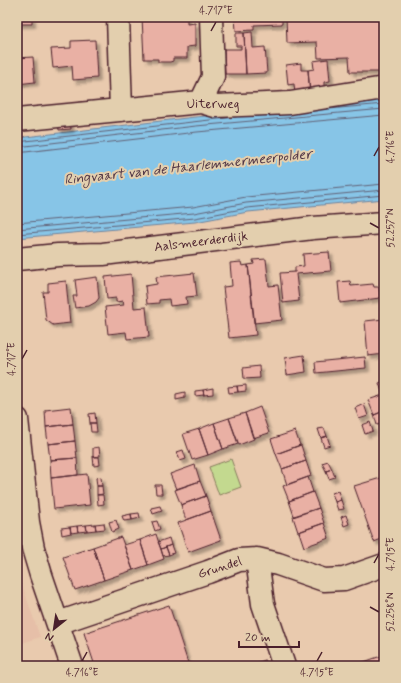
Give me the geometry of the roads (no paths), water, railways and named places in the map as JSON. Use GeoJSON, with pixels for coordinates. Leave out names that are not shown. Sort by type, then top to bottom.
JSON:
{"type":"FeatureCollection","features":[{"type":"Feature","properties":{"kind":"street"},"geometry":{"type":"LineString","coordinates":[[118,17],[121,110]]}},
{"type":"Feature","properties":{"kind":"street"},"geometry":{"type":"LineString","coordinates":[[202,102],[213,77],[211,17]]}},
{"type":"Feature","properties":{"kind":"street","name":"Uiterweg"},"geometry":{"type":"LineString","coordinates":[[22,125],[121,110],[202,102],[215,106],[290,103],[384,88]]}},
{"type":"Feature","properties":{"kind":"street","name":"Aalsmeerderdijk"},"geometry":{"type":"LineString","coordinates":[[17,259],[58,255],[103,254],[313,228],[384,223]]}},
{"type":"Feature","properties":{"kind":"street"},"geometry":{"type":"LineString","coordinates":[[17,419],[22,513],[41,576],[72,666]]}},
{"type":"Feature","properties":{"kind":"street"},"geometry":{"type":"LineString","coordinates":[[257,559],[263,604],[284,666]]}},
{"type":"Feature","properties":{"kind":"street","name":"Grundel"},"geometry":{"type":"LineString","coordinates":[[58,623],[239,560],[257,559],[278,564],[324,580],[344,579],[384,565]]}},
{"type":"Feature","properties":{"kind":"water","name":"Ringvaart van de Haarlemmermeerpolder"},"geometry":{"type":"Polygon","coordinates":[[[384,100],[384,199],[248,212],[195,222],[17,238],[17,138],[195,117],[384,100]]]}}]}
